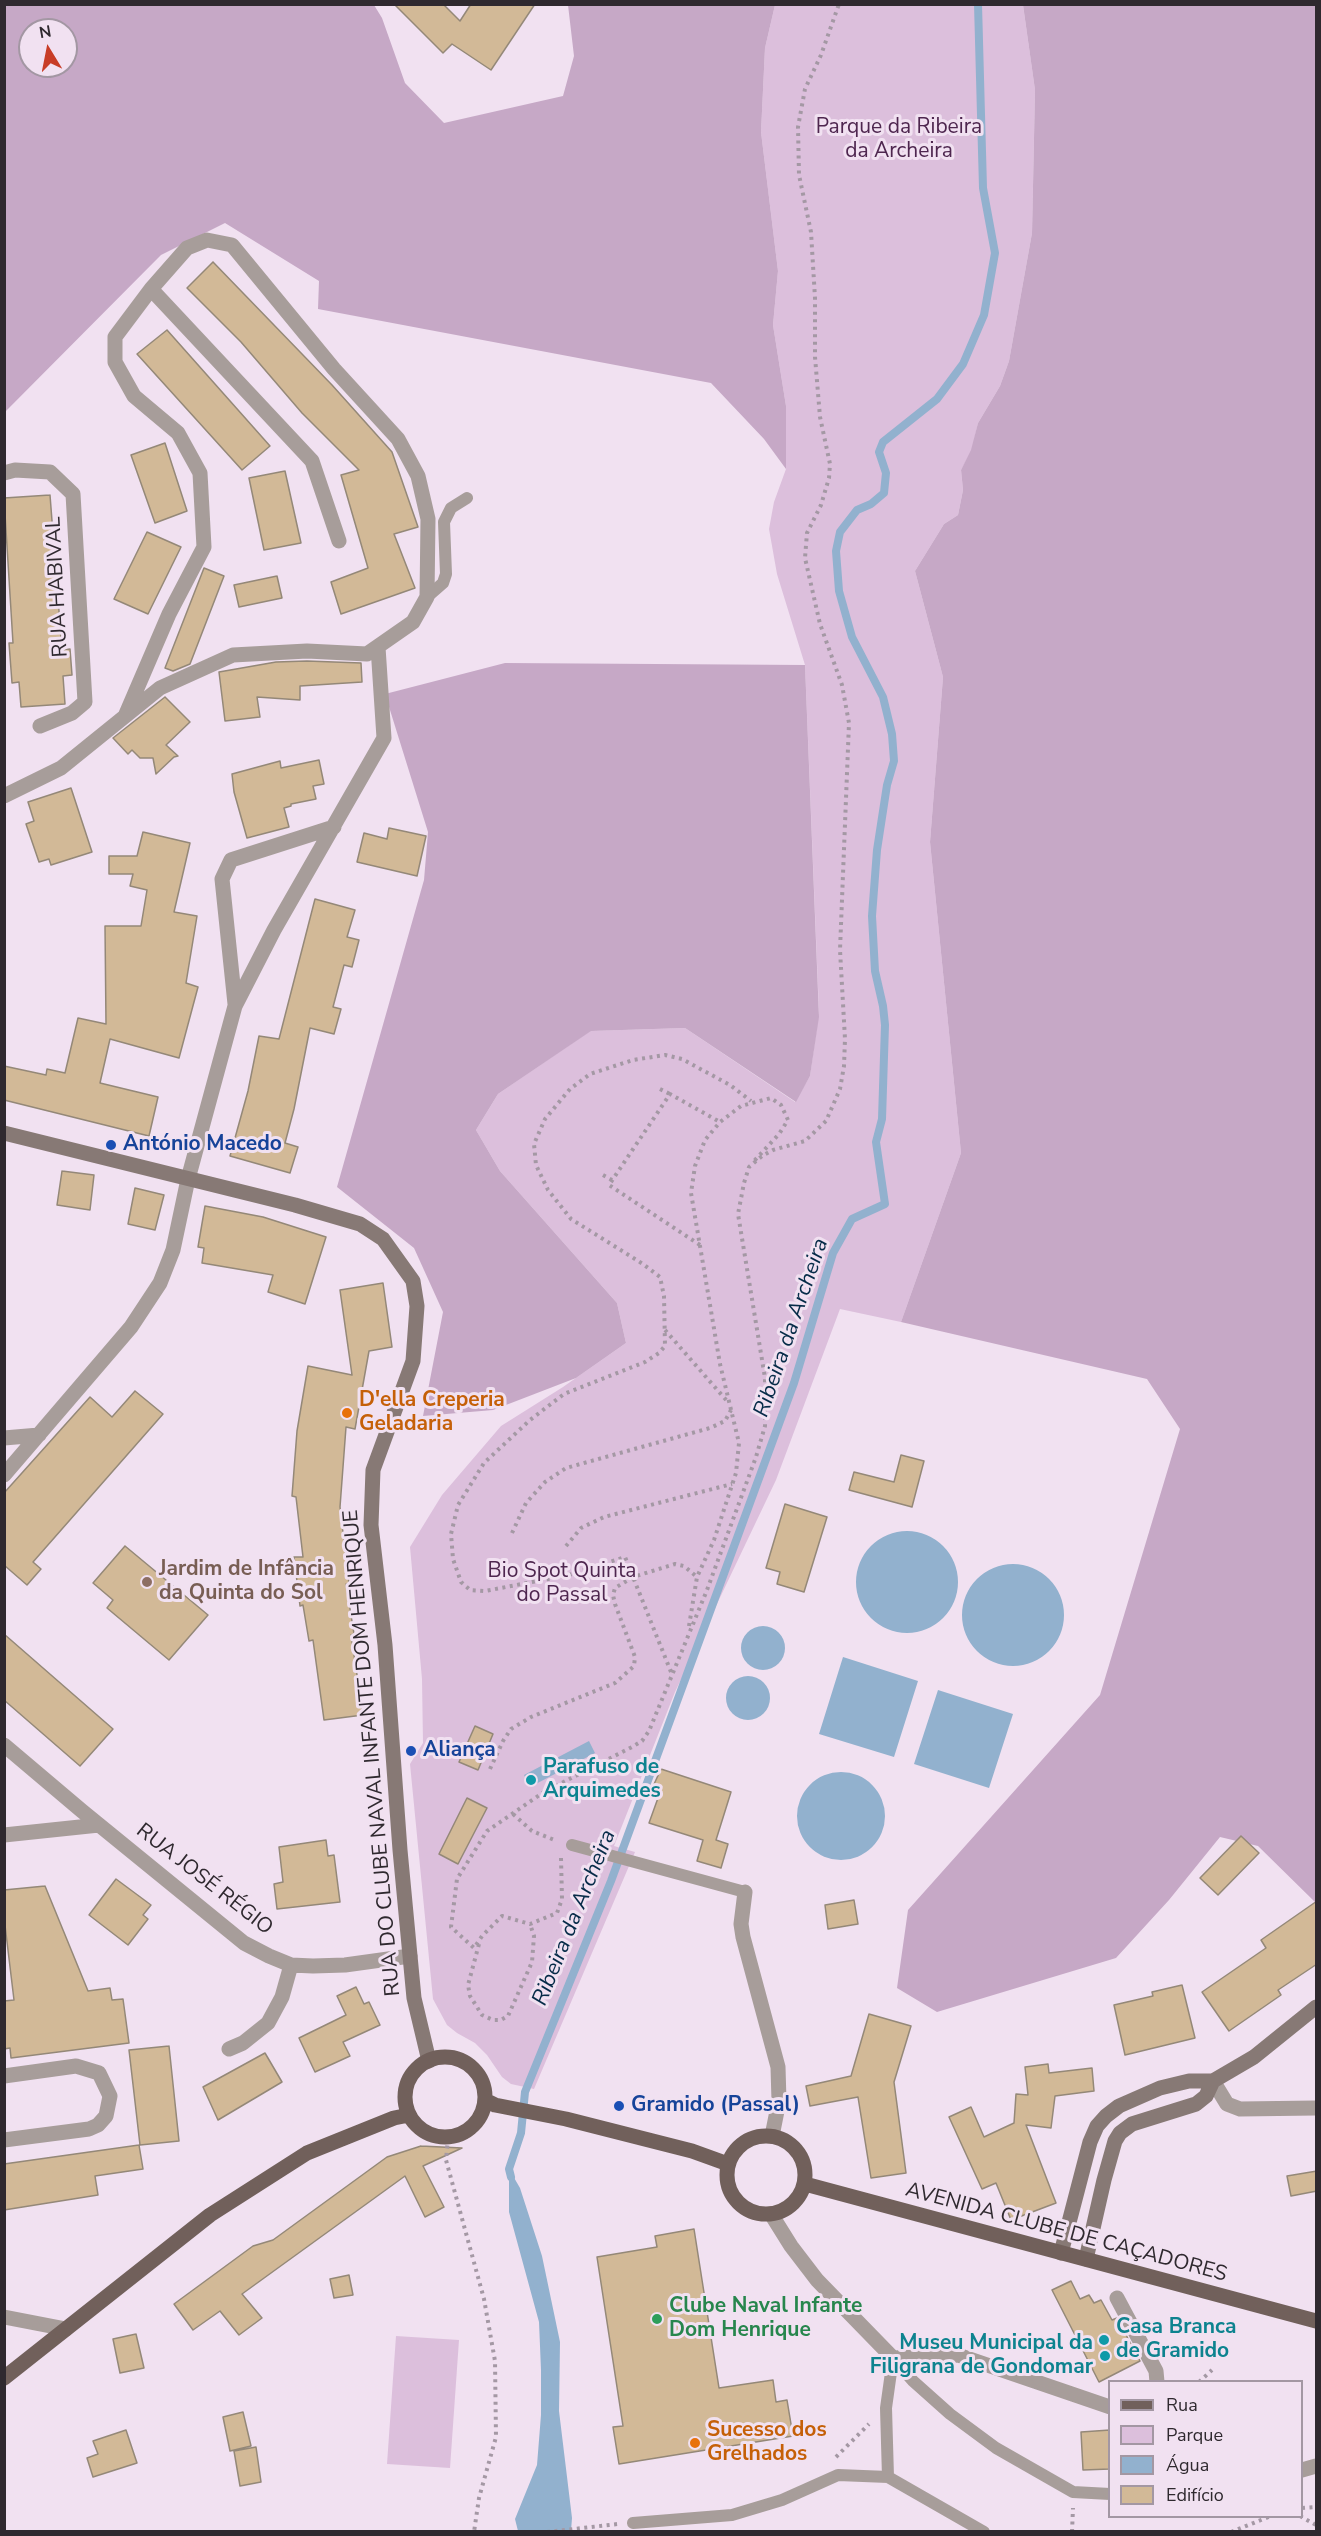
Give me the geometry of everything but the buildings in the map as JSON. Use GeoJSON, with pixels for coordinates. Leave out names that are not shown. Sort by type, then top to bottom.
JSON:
{"type":"FeatureCollection","features":[{"type":"Feature","properties":{"kind":"main road"},"geometry":{"type":"LineString","coordinates":[[446,2057],[456,2059],[473,2068],[484,2086],[485,2100],[482,2114],[474,2126],[448,2138],[431,2135],[416,2125],[409,2115],[405,2100],[406,2086],[414,2072],[429,2061],[446,2057]]}},
{"type":"Feature","properties":{"kind":"main road"},"geometry":{"type":"LineString","coordinates":[[485,2100],[495,2105],[692,2151],[728,2164]]}},
{"type":"Feature","properties":{"kind":"main road"},"geometry":{"type":"LineString","coordinates":[[4,2378],[210,2215],[308,2153],[394,2118],[409,2115]]}},
{"type":"Feature","properties":{"kind":"main road"},"geometry":{"type":"LineString","coordinates":[[760,2136],[772,2136],[795,2147],[803,2160],[805,2184],[798,2199],[788,2208],[771,2214],[752,2212],[740,2205],[731,2194],[727,2179],[728,2164],[735,2150],[744,2142],[760,2136]]}},
{"type":"Feature","properties":{"kind":"main road","name":"AVENIDA CLUBE DE CAÇADORES"},"geometry":{"type":"LineString","coordinates":[[805,2184],[1317,2321]]}},
{"type":"Feature","properties":{"kind":"street"},"geometry":{"type":"LineString","coordinates":[[4,796],[61,768],[160,688],[233,655],[307,651],[367,654],[413,622],[427,597],[429,519],[418,476],[398,439],[334,369],[232,245],[207,240],[187,248],[151,289],[115,337],[115,362],[134,396],[178,433],[200,473],[204,547],[168,614],[126,714]]}},
{"type":"Feature","properties":{"kind":"street"},"geometry":{"type":"LineString","coordinates":[[151,289],[312,461],[339,541]]}},
{"type":"Feature","properties":{"kind":"street","name":"RUA HABIVAL"},"geometry":{"type":"LineString","coordinates":[[4,473],[15,470],[50,472],[73,494],[85,702],[72,713],[40,726]]}},
{"type":"Feature","properties":{"kind":"street"},"geometry":{"type":"LineString","coordinates":[[4,1475],[131,1327],[160,1283],[172,1250],[188,1179],[235,1006],[274,930],[384,738],[378,647]]}},
{"type":"Feature","properties":{"kind":"street"},"geometry":{"type":"LineString","coordinates":[[235,1006],[222,879],[231,860],[334,826]]}},
{"type":"Feature","properties":{"kind":"street","name":"RUA DO CLUBE NAVAL INFANTE DOM HENRIQUE"},"geometry":{"type":"LineString","coordinates":[[4,1133],[295,1205],[360,1224],[383,1239],[412,1281],[417,1306],[413,1361],[373,1470],[371,1525],[385,1645],[414,1998],[429,2061]]}},
{"type":"Feature","properties":{"kind":"street"},"geometry":{"type":"LineString","coordinates":[[4,1438],[39,1435]]}},
{"type":"Feature","properties":{"kind":"street","name":"RUA JOSÉ RÉGIO"},"geometry":{"type":"LineString","coordinates":[[4,1745],[244,1943],[268,1956],[291,1965],[345,1965],[410,1956]]}},
{"type":"Feature","properties":{"kind":"street"},"geometry":{"type":"LineString","coordinates":[[4,1835],[99,1825]]}},
{"type":"Feature","properties":{"kind":"street"},"geometry":{"type":"LineString","coordinates":[[745,1892],[742,1912],[743,1937],[778,2067],[778,2101],[772,2136]]}},
{"type":"Feature","properties":{"kind":"street"},"geometry":{"type":"LineString","coordinates":[[229,2049],[243,2043],[268,2023],[282,1997],[291,1965]]}},
{"type":"Feature","properties":{"kind":"street"},"geometry":{"type":"LineString","coordinates":[[1061,2253],[1090,2142],[1097,2126],[1119,2106],[1160,2088],[1189,2081],[1213,2081],[1254,2057],[1317,2007]]}},
{"type":"Feature","properties":{"kind":"street"},"geometry":{"type":"LineString","coordinates":[[4,2076],[76,2066],[99,2073],[110,2096],[106,2116],[98,2125],[4,2140]]}},
{"type":"Feature","properties":{"kind":"street"},"geometry":{"type":"LineString","coordinates":[[1213,2081],[1227,2104],[1240,2109],[1317,2108]]}},
{"type":"Feature","properties":{"kind":"street"},"geometry":{"type":"LineString","coordinates":[[1086,2259],[1107,2170],[1115,2141],[1120,2133],[1132,2124],[1196,2104],[1206,2096],[1213,2081]]}},
{"type":"Feature","properties":{"kind":"street"},"geometry":{"type":"LineString","coordinates":[[771,2214],[791,2246],[817,2280],[893,2358],[958,2355],[1108,2406]]}},
{"type":"Feature","properties":{"kind":"street"},"geometry":{"type":"LineString","coordinates":[[1117,2298],[1156,2371],[1157,2380]]}},
{"type":"Feature","properties":{"kind":"street"},"geometry":{"type":"LineString","coordinates":[[4,2317],[66,2329]]}},
{"type":"Feature","properties":{"kind":"lane"},"geometry":{"type":"LineString","coordinates":[[427,597],[443,583],[446,574],[444,522],[451,508],[467,498]]}},
{"type":"Feature","properties":{"kind":"lane"},"geometry":{"type":"LineString","coordinates":[[566,1844],[745,1892]]}},
{"type":"Feature","properties":{"kind":"lane"},"geometry":{"type":"LineString","coordinates":[[888,2477],[886,2408],[893,2358]]}},
{"type":"Feature","properties":{"kind":"lane"},"geometry":{"type":"LineString","coordinates":[[893,2358],[913,2381],[950,2414],[996,2448],[1073,2492],[1108,2494]]}},
{"type":"Feature","properties":{"kind":"lane"},"geometry":{"type":"LineString","coordinates":[[633,2523],[732,2515],[782,2500],[838,2475],[888,2477],[984,2532]]}},
{"type":"Feature","properties":{"kind":"path"},"geometry":{"type":"LineString","coordinates":[[749,1167],[773,1150],[805,1141],[817,1131],[826,1121],[834,1106],[844,1066],[845,1039],[840,950],[849,723],[842,685],[820,624],[805,558],[807,533],[821,505],[829,478],[830,464],[820,417],[815,357],[815,298],[811,232],[800,176],[798,127],[805,89],[821,56],[839,4]]}},
{"type":"Feature","properties":{"kind":"path"},"geometry":{"type":"LineString","coordinates":[[671,1673],[625,1557],[569,1575],[485,1591],[470,1590],[461,1582],[453,1559],[451,1534],[458,1505],[484,1463],[530,1420],[564,1394],[645,1362],[665,1346],[664,1296],[660,1277],[571,1219],[548,1190],[536,1165],[534,1144],[545,1119],[570,1089],[590,1074],[633,1060],[665,1055],[682,1059],[730,1085],[751,1101]]}},
{"type":"Feature","properties":{"kind":"path"},"geometry":{"type":"LineString","coordinates":[[660,1089],[720,1122]]}},
{"type":"Feature","properties":{"kind":"path"},"geometry":{"type":"LineString","coordinates":[[670,1094],[609,1185],[700,1245]]}},
{"type":"Feature","properties":{"kind":"path"},"geometry":{"type":"LineString","coordinates":[[513,1814],[532,1831],[566,1844],[562,1899],[557,1914],[530,1924],[502,1916],[482,1936],[474,1948],[450,1927],[457,1879],[488,1831],[544,1792],[642,1741],[649,1731],[707,1590],[756,1457],[765,1426],[765,1378],[738,1214],[749,1167],[779,1134],[788,1120],[781,1105],[771,1098],[751,1101],[720,1122],[705,1140],[695,1166],[691,1193],[720,1364],[739,1443],[736,1473],[714,1540],[697,1576],[688,1633]]}},
{"type":"Feature","properties":{"kind":"path"},"geometry":{"type":"LineString","coordinates":[[603,1175],[612,1180]]}},
{"type":"Feature","properties":{"kind":"path"},"geometry":{"type":"LineString","coordinates":[[664,1330],[730,1404]]}},
{"type":"Feature","properties":{"kind":"path"},"geometry":{"type":"LineString","coordinates":[[512,1533],[526,1503],[545,1482],[566,1468],[710,1428],[725,1421],[731,1410]]}},
{"type":"Feature","properties":{"kind":"path"},"geometry":{"type":"LineString","coordinates":[[566,1546],[581,1528],[604,1517],[732,1484]]}},
{"type":"Feature","properties":{"kind":"path"},"geometry":{"type":"LineString","coordinates":[[490,1769],[503,1741],[512,1729],[531,1717],[615,1683],[634,1666],[635,1657],[613,1595],[615,1588],[633,1577],[675,1564],[684,1566],[697,1576]]}},
{"type":"Feature","properties":{"kind":"path"},"geometry":{"type":"LineString","coordinates":[[482,1936],[468,1985],[470,1996],[482,2015],[493,2020],[501,2020],[508,2016],[532,1962],[534,1936],[530,1924]]}},
{"type":"Feature","properties":{"kind":"path"},"geometry":{"type":"LineString","coordinates":[[448,2138],[446,2160],[484,2299],[495,2361],[496,2437],[479,2498],[474,2532]]}},
{"type":"Feature","properties":{"kind":"path"},"geometry":{"type":"LineString","coordinates":[[1201,2380],[1212,2370]]}},
{"type":"Feature","properties":{"kind":"path"},"geometry":{"type":"LineString","coordinates":[[1231,2532],[1268,2518]]}},
{"type":"Feature","properties":{"kind":"path"},"geometry":{"type":"LineString","coordinates":[[1302,2518],[1317,2525]]}},
{"type":"Feature","properties":{"kind":"path"},"geometry":{"type":"LineString","coordinates":[[547,2532],[633,2523]]}},
{"type":"Feature","properties":{"kind":"green space"},"geometry":{"type":"Polygon","coordinates":[[[775,5],[1023,5],[1035,90],[1032,233],[1009,361],[1000,386],[978,423],[972,450],[961,470],[963,490],[958,515],[944,524],[915,571],[943,677],[930,842],[961,1153],[901,1322],[840,1309],[776,1480],[675,1692],[614,1846],[635,1852],[534,2089],[511,2084],[502,2077],[487,2055],[475,2043],[447,2025],[433,1999],[410,1764],[423,1743],[422,1679],[410,1547],[442,1495],[501,1426],[563,1387],[626,1343],[617,1303],[500,1171],[476,1130],[498,1094],[590,1031],[685,1028],[795,1102],[810,1076],[819,1012],[805,665],[777,574],[769,529],[774,502],[786,469],[786,406],[773,325],[778,271],[761,132],[765,48],[775,5]]]}},
{"type":"Feature","properties":{"kind":"green space"},"geometry":{"type":"Polygon","coordinates":[[[396,2336],[459,2340],[450,2468],[387,2464],[396,2336]]]}},
{"type":"Feature","properties":{"kind":"shaded area"},"geometry":{"type":"Polygon","coordinates":[[[5,5],[374,5],[382,18],[405,83],[444,123],[563,96],[574,56],[568,5],[775,5],[765,48],[761,132],[778,271],[773,325],[786,406],[786,469],[764,439],[711,383],[318,309],[319,281],[225,223],[161,255],[5,412],[5,5]]]}},
{"type":"Feature","properties":{"kind":"shaded area"},"geometry":{"type":"Polygon","coordinates":[[[1023,5],[1316,5],[1316,1903],[1258,1846],[1220,1837],[1169,1900],[1116,1958],[937,2012],[897,1988],[908,1910],[1100,1695],[1180,1429],[1147,1379],[901,1322],[961,1153],[930,842],[943,677],[915,571],[944,524],[958,515],[963,490],[961,470],[971,450],[978,423],[1000,386],[1009,361],[1032,233],[1035,90],[1023,5]]]}},
{"type":"Feature","properties":{"kind":"shaded area"},"geometry":{"type":"Polygon","coordinates":[[[505,663],[805,665],[819,1017],[810,1076],[796,1102],[685,1028],[591,1031],[498,1094],[476,1130],[500,1171],[617,1303],[626,1343],[576,1378],[493,1410],[423,1416],[443,1312],[414,1248],[337,1187],[424,880],[428,832],[385,694],[505,663]]]}},
{"type":"Feature","properties":{"kind":"water"},"geometry":{"type":"Polygon","coordinates":[[[907,1531],[927,1535],[943,1546],[954,1562],[958,1582],[954,1602],[943,1618],[927,1629],[907,1633],[887,1629],[871,1618],[860,1602],[856,1582],[860,1562],[871,1546],[887,1535],[907,1531]]]}},
{"type":"Feature","properties":{"kind":"water"},"geometry":{"type":"Polygon","coordinates":[[[1013,1564],[1033,1568],[1049,1579],[1060,1595],[1064,1615],[1060,1635],[1049,1651],[1033,1662],[1013,1666],[993,1662],[977,1651],[966,1635],[962,1615],[966,1595],[977,1579],[993,1568],[1013,1564]]]}},
{"type":"Feature","properties":{"kind":"water"},"geometry":{"type":"Polygon","coordinates":[[[763,1626],[772,1627],[779,1632],[784,1639],[784,1657],[779,1664],[772,1669],[763,1670],[754,1669],[747,1664],[742,1657],[741,1648],[742,1639],[747,1632],[754,1627],[763,1626]]]}},
{"type":"Feature","properties":{"kind":"water"},"geometry":{"type":"Polygon","coordinates":[[[843,1657],[918,1681],[894,1757],[819,1734],[843,1657]]]}},
{"type":"Feature","properties":{"kind":"water"},"geometry":{"type":"Polygon","coordinates":[[[748,1676],[757,1677],[764,1682],[769,1689],[769,1707],[764,1714],[757,1719],[748,1720],[739,1719],[732,1714],[727,1707],[726,1698],[727,1689],[732,1682],[739,1677],[748,1676]]]}},
{"type":"Feature","properties":{"kind":"water"},"geometry":{"type":"Polygon","coordinates":[[[938,1690],[1013,1714],[989,1788],[914,1764],[938,1690]]]}},
{"type":"Feature","properties":{"kind":"water"},"geometry":{"type":"Polygon","coordinates":[[[589,1741],[595,1753],[530,1787],[524,1775],[589,1741]]]}},
{"type":"Feature","properties":{"kind":"water"},"geometry":{"type":"Polygon","coordinates":[[[841,1772],[858,1776],[872,1785],[881,1799],[885,1816],[881,1833],[872,1847],[858,1856],[841,1860],[824,1856],[810,1847],[801,1833],[797,1816],[801,1799],[810,1785],[824,1776],[841,1772]]]}},
{"type":"Feature","properties":{"kind":"water"},"geometry":{"type":"Polygon","coordinates":[[[509,2169],[520,2188],[542,2256],[560,2342],[559,2411],[572,2518],[571,2531],[518,2531],[515,2519],[537,2465],[541,2415],[541,2370],[539,2322],[509,2212],[509,2169]]]}},
{"type":"Feature","properties":{"kind":"waterway","name":"Ribeira da Archeira"},"geometry":{"type":"LineString","coordinates":[[511,2177],[509,2169],[521,2133],[525,2092],[611,1881],[794,1383],[833,1253],[852,1219],[885,1204],[876,1142],[882,1119],[885,1025],[875,971],[872,916],[877,850],[887,785],[894,761],[892,734],[883,697],[852,637],[839,591],[836,551],[840,532],[857,510],[871,504],[884,493],[886,473],[879,452],[883,442],[937,399],[963,364],[984,315],[995,253],[983,188],[978,4]]}},
{"type":"Feature","properties":{"kind":"place","name":"António Macedo"},"geometry":{"type":"Point","coordinates":[111,1145]}},
{"type":"Feature","properties":{"kind":"place","name":"D'ella Creperia Geladaria"},"geometry":{"type":"Point","coordinates":[347,1413]}},
{"type":"Feature","properties":{"kind":"place","name":"Jardim de Infância da Quinta do Sol"},"geometry":{"type":"Point","coordinates":[147,1582]}},
{"type":"Feature","properties":{"kind":"place","name":"Aliança"},"geometry":{"type":"Point","coordinates":[411,1751]}},
{"type":"Feature","properties":{"kind":"place","name":"Parafuso de Arquimedes"},"geometry":{"type":"Point","coordinates":[531,1780]}},
{"type":"Feature","properties":{"kind":"place","name":"Gramido (Passal)"},"geometry":{"type":"Point","coordinates":[619,2106]}},
{"type":"Feature","properties":{"kind":"place","name":"Clube Naval Infante Dom Henrique"},"geometry":{"type":"Point","coordinates":[657,2319]}},
{"type":"Feature","properties":{"kind":"place","name":"Casa Branca de Gramido"},"geometry":{"type":"Point","coordinates":[1104,2340]}},
{"type":"Feature","properties":{"kind":"place","name":"Museu Municipal da Filigrana de Gondomar"},"geometry":{"type":"Point","coordinates":[1105,2356]}},
{"type":"Feature","properties":{"kind":"place","name":"Sucesso dos Grelhados"},"geometry":{"type":"Point","coordinates":[695,2443]}},
{"type":"Feature","properties":{"kind":"park label","name":"Parque da Ribeira da Archeira"},"geometry":{"type":"Point","coordinates":[899,140]}},
{"type":"Feature","properties":{"kind":"park label","name":"Bio Spot Quinta do Passal"},"geometry":{"type":"Point","coordinates":[562,1584]}}]}
